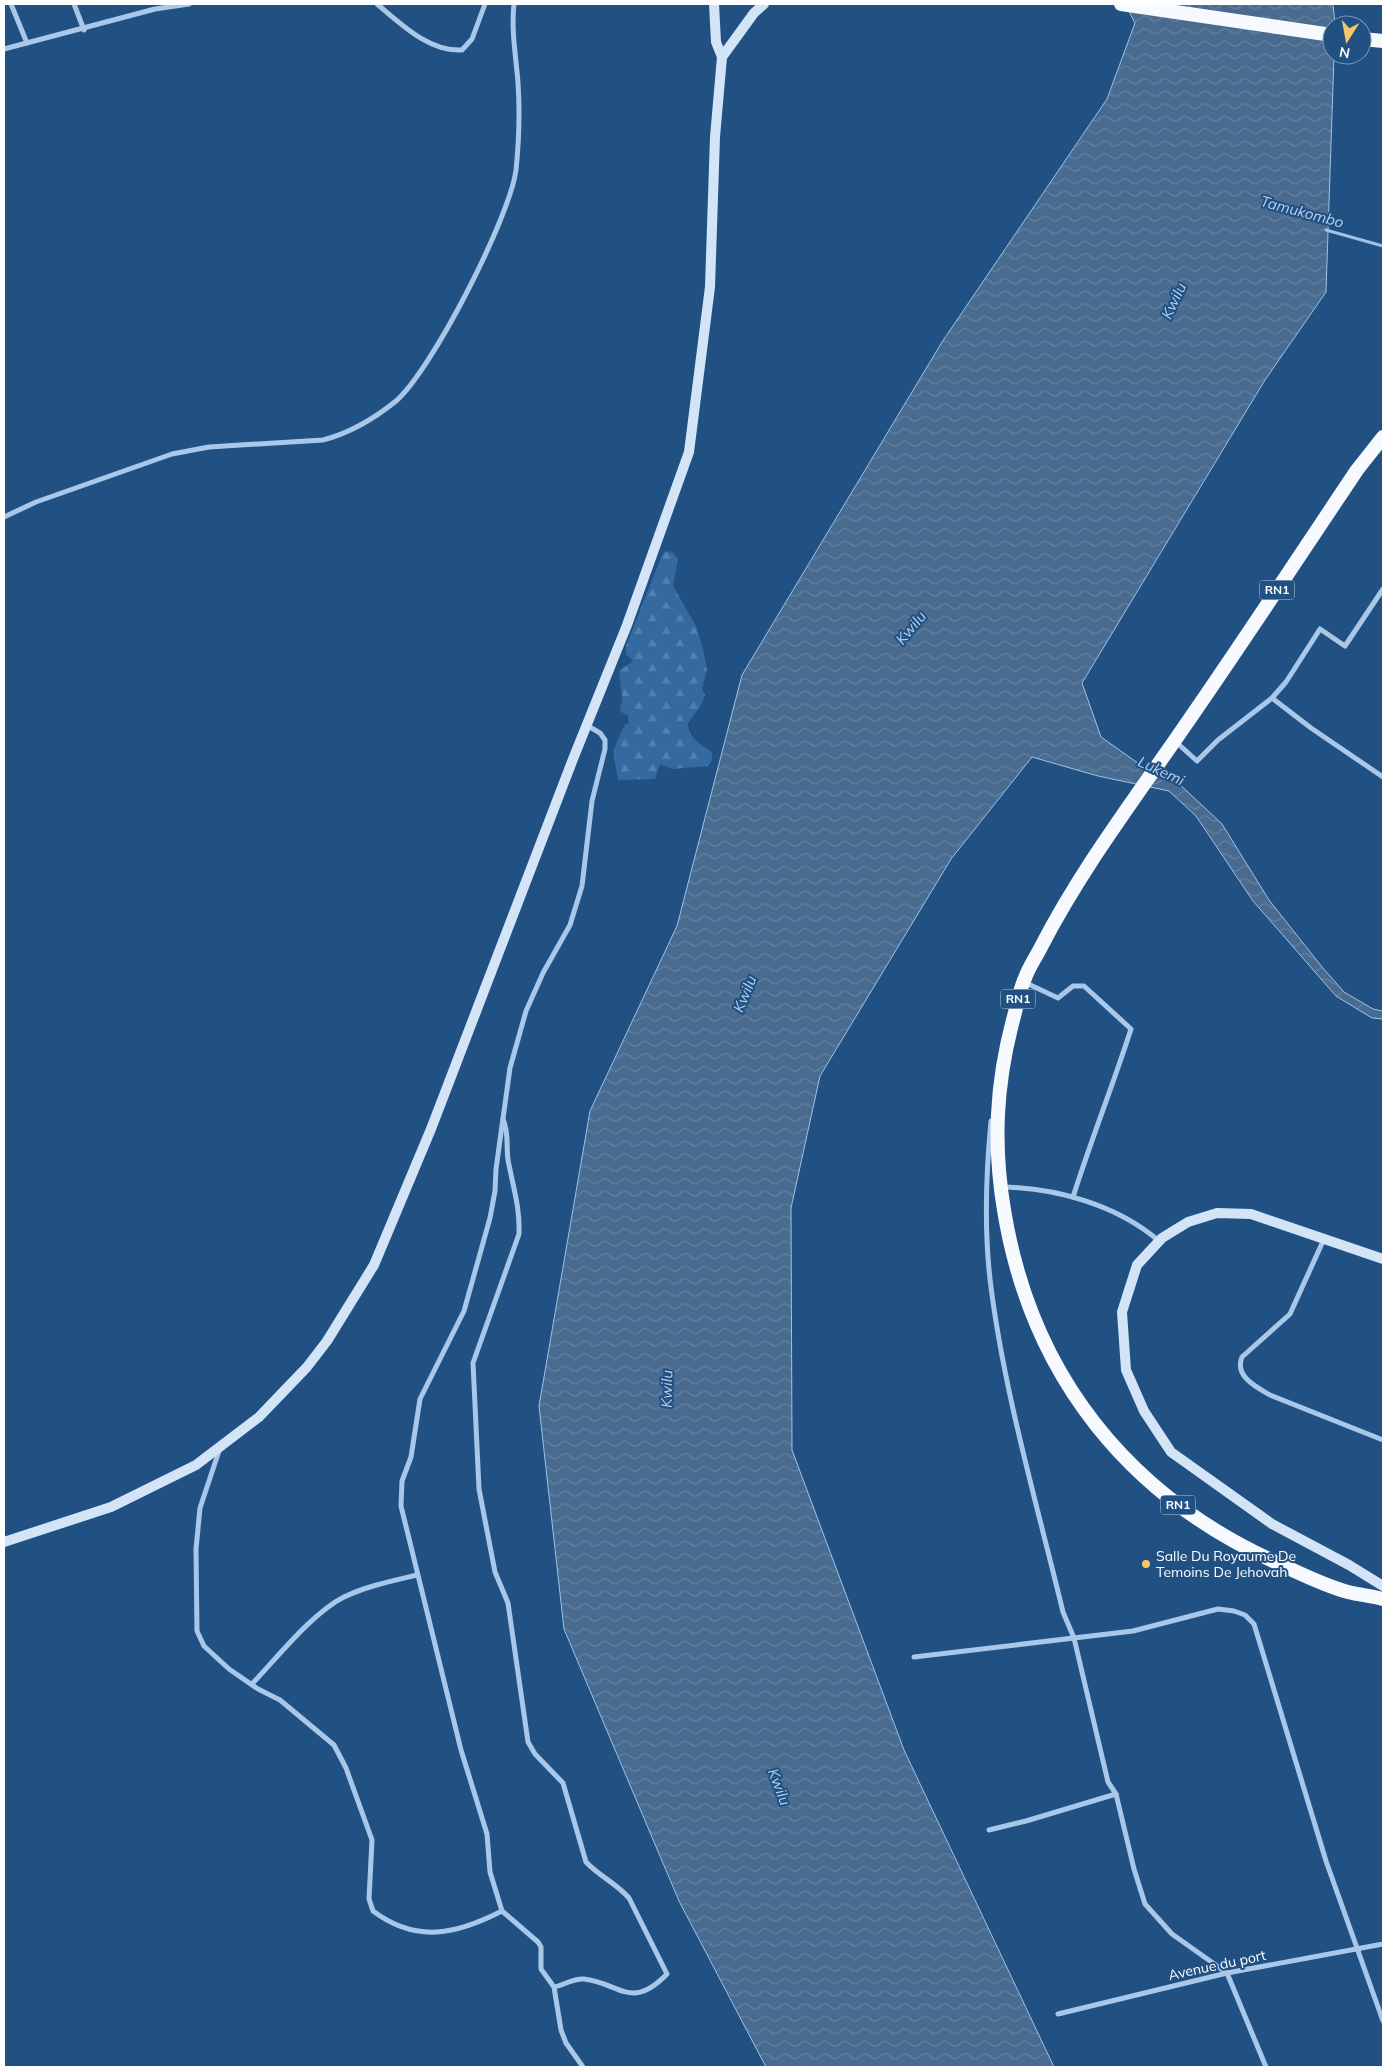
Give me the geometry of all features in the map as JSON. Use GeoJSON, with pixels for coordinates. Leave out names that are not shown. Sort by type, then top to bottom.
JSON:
{"type":"FeatureCollection","features":[{"type":"Feature","properties":{"kind":"highway"},"geometry":{"type":"LineString","coordinates":[[1122,4],[1322,34]]}},
{"type":"Feature","properties":{"kind":"highway","name":"RN1"},"geometry":{"type":"LineString","coordinates":[[1383,437],[1357,470],[1174,743],[1110,833],[1055,920],[1023,982],[1006,1046],[1000,1078],[997,1144],[1000,1187],[1010,1247],[1037,1329],[1052,1359],[1080,1403],[1109,1440],[1138,1472],[1192,1516],[1244,1549],[1348,1592],[1383,1599]]}},
{"type":"Feature","properties":{"kind":"main road"},"geometry":{"type":"LineString","coordinates":[[4,1542],[111,1507],[153,1488],[196,1465],[259,1417],[307,1367],[327,1341],[374,1265],[431,1129],[573,759],[588,726],[627,625],[689,452],[699,387],[710,287],[715,137],[722,57],[716,42],[714,4]]}},
{"type":"Feature","properties":{"kind":"main road"},"geometry":{"type":"LineString","coordinates":[[722,57],[754,13],[764,4]]}},
{"type":"Feature","properties":{"kind":"main road"},"geometry":{"type":"LineString","coordinates":[[1383,1259],[1251,1214],[1217,1213],[1188,1222],[1159,1241],[1137,1265],[1122,1312],[1126,1370],[1144,1411],[1171,1452],[1272,1524],[1349,1565],[1383,1586]]}},
{"type":"Feature","properties":{"kind":"street"},"geometry":{"type":"LineString","coordinates":[[11,4],[27,43]]}},
{"type":"Feature","properties":{"kind":"street"},"geometry":{"type":"LineString","coordinates":[[74,4],[84,30]]}},
{"type":"Feature","properties":{"kind":"street"},"geometry":{"type":"LineString","coordinates":[[4,49],[84,30],[154,6],[189,4]]}},
{"type":"Feature","properties":{"kind":"street"},"geometry":{"type":"LineString","coordinates":[[377,4],[425,40],[441,48],[462,50],[472,39],[485,4]]}},
{"type":"Feature","properties":{"kind":"street"},"geometry":{"type":"LineString","coordinates":[[4,517],[36,502],[172,454],[218,446],[308,442],[341,436],[397,400],[422,368],[458,307],[481,263],[514,183],[520,114],[514,56],[514,4]]}},
{"type":"Feature","properties":{"kind":"street"},"geometry":{"type":"LineString","coordinates":[[1174,743],[1197,761],[1218,740],[1272,698],[1286,682],[1320,629],[1345,646],[1383,589]]}},
{"type":"Feature","properties":{"kind":"street"},"geometry":{"type":"LineString","coordinates":[[1272,698],[1311,728],[1383,777]]}},
{"type":"Feature","properties":{"kind":"street"},"geometry":{"type":"LineString","coordinates":[[583,2067],[566,2043],[561,2030],[554,1987],[541,1969],[541,1947],[538,1942],[502,1911],[490,1872],[487,1834],[461,1750],[401,1506],[402,1481],[411,1457],[420,1399],[457,1331],[472,1286],[495,1191],[496,1170],[510,1068],[526,1011],[543,973],[570,925],[582,886],[592,801],[605,749],[605,740],[600,733],[588,726]]}},
{"type":"Feature","properties":{"kind":"street"},"geometry":{"type":"LineString","coordinates":[[1023,982],[1058,998],[1073,986],[1084,986],[1131,1029],[1112,1088],[1092,1137],[1073,1197]]}},
{"type":"Feature","properties":{"kind":"street"},"geometry":{"type":"LineString","coordinates":[[1000,1078],[992,1120],[987,1168],[990,1278],[998,1329],[1017,1420],[1062,1612],[1074,1638],[1108,1782],[1116,1794],[1134,1869],[1145,1904],[1172,1934],[1227,1973],[1266,2067]]}},
{"type":"Feature","properties":{"kind":"street"},"geometry":{"type":"LineString","coordinates":[[503,1119],[507,1128],[508,1164],[520,1213],[518,1234],[473,1363],[479,1489],[495,1572],[508,1604],[528,1742],[535,1754],[563,1783],[586,1862],[595,1872],[620,1887],[628,1898],[668,1974],[646,1990],[634,1993],[623,1993],[586,1979],[579,1979],[554,1987]]}},
{"type":"Feature","properties":{"kind":"street"},"geometry":{"type":"LineString","coordinates":[[1000,1187],[1028,1188],[1073,1197],[1132,1221],[1159,1241]]}},
{"type":"Feature","properties":{"kind":"street"},"geometry":{"type":"LineString","coordinates":[[1324,1239],[1290,1314],[1242,1357],[1239,1363],[1240,1370],[1253,1385],[1270,1395],[1383,1440]]}},
{"type":"Feature","properties":{"kind":"street"},"geometry":{"type":"LineString","coordinates":[[221,1446],[213,1464],[200,1508],[196,1549],[197,1631],[204,1646],[230,1669],[280,1700],[334,1745],[346,1768],[372,1840],[369,1899],[373,1912],[400,1927],[434,1933],[476,1925],[502,1911]]}},
{"type":"Feature","properties":{"kind":"street"},"geometry":{"type":"LineString","coordinates":[[252,1684],[319,1614],[342,1598],[377,1585],[417,1575]]}},
{"type":"Feature","properties":{"kind":"street"},"geometry":{"type":"LineString","coordinates":[[914,1656],[1133,1631],[1218,1609],[1234,1611],[1245,1615],[1254,1624],[1326,1861],[1383,2021]]}},
{"type":"Feature","properties":{"kind":"street"},"geometry":{"type":"LineString","coordinates":[[990,1830],[1116,1794]]}},
{"type":"Feature","properties":{"kind":"street","name":"Avenue du port"},"geometry":{"type":"LineString","coordinates":[[1058,2014],[1227,1973],[1383,1944]]}},
{"type":"Feature","properties":{"kind":"green space"},"geometry":{"type":"Polygon","coordinates":[[[666,551],[673,553],[678,559],[673,586],[696,626],[707,670],[702,689],[705,695],[700,707],[688,723],[690,733],[692,737],[712,752],[712,760],[708,766],[672,769],[660,764],[655,779],[618,780],[613,751],[625,724],[629,724],[628,716],[620,711],[622,698],[619,671],[633,661],[626,654],[626,646],[662,555],[666,551]]]}},
{"type":"Feature","properties":{"kind":"water","name":"Kwilu"},"geometry":{"type":"Polygon","coordinates":[[[1125,4],[1333,4],[1334,15],[1322,15],[1322,65],[1334,65],[1326,292],[1265,380],[1082,683],[1101,737],[1142,766],[1175,780],[1222,824],[1269,900],[1322,967],[1344,992],[1373,1009],[1383,1011],[1383,1019],[1372,1018],[1336,996],[1253,901],[1196,816],[1169,791],[1098,776],[1032,757],[951,859],[820,1076],[791,1208],[792,1450],[904,1750],[1054,2067],[766,2067],[679,1901],[564,1629],[539,1406],[590,1111],[677,926],[742,675],[942,342],[1107,99],[1135,23],[1125,4]]]}},
{"type":"Feature","properties":{"kind":"waterway","name":"Tamukombo"},"geometry":{"type":"LineString","coordinates":[[1326,230],[1383,246]]}},
{"type":"Feature","properties":{"kind":"place","name":"Salle Du Royaume De Temoins De Jehovah"},"geometry":{"type":"Point","coordinates":[1146,1564]}},
{"type":"Feature","properties":{"kind":"water label","name":"Lukemi"},"geometry":{"type":"Point","coordinates":[1161,771]}}]}
